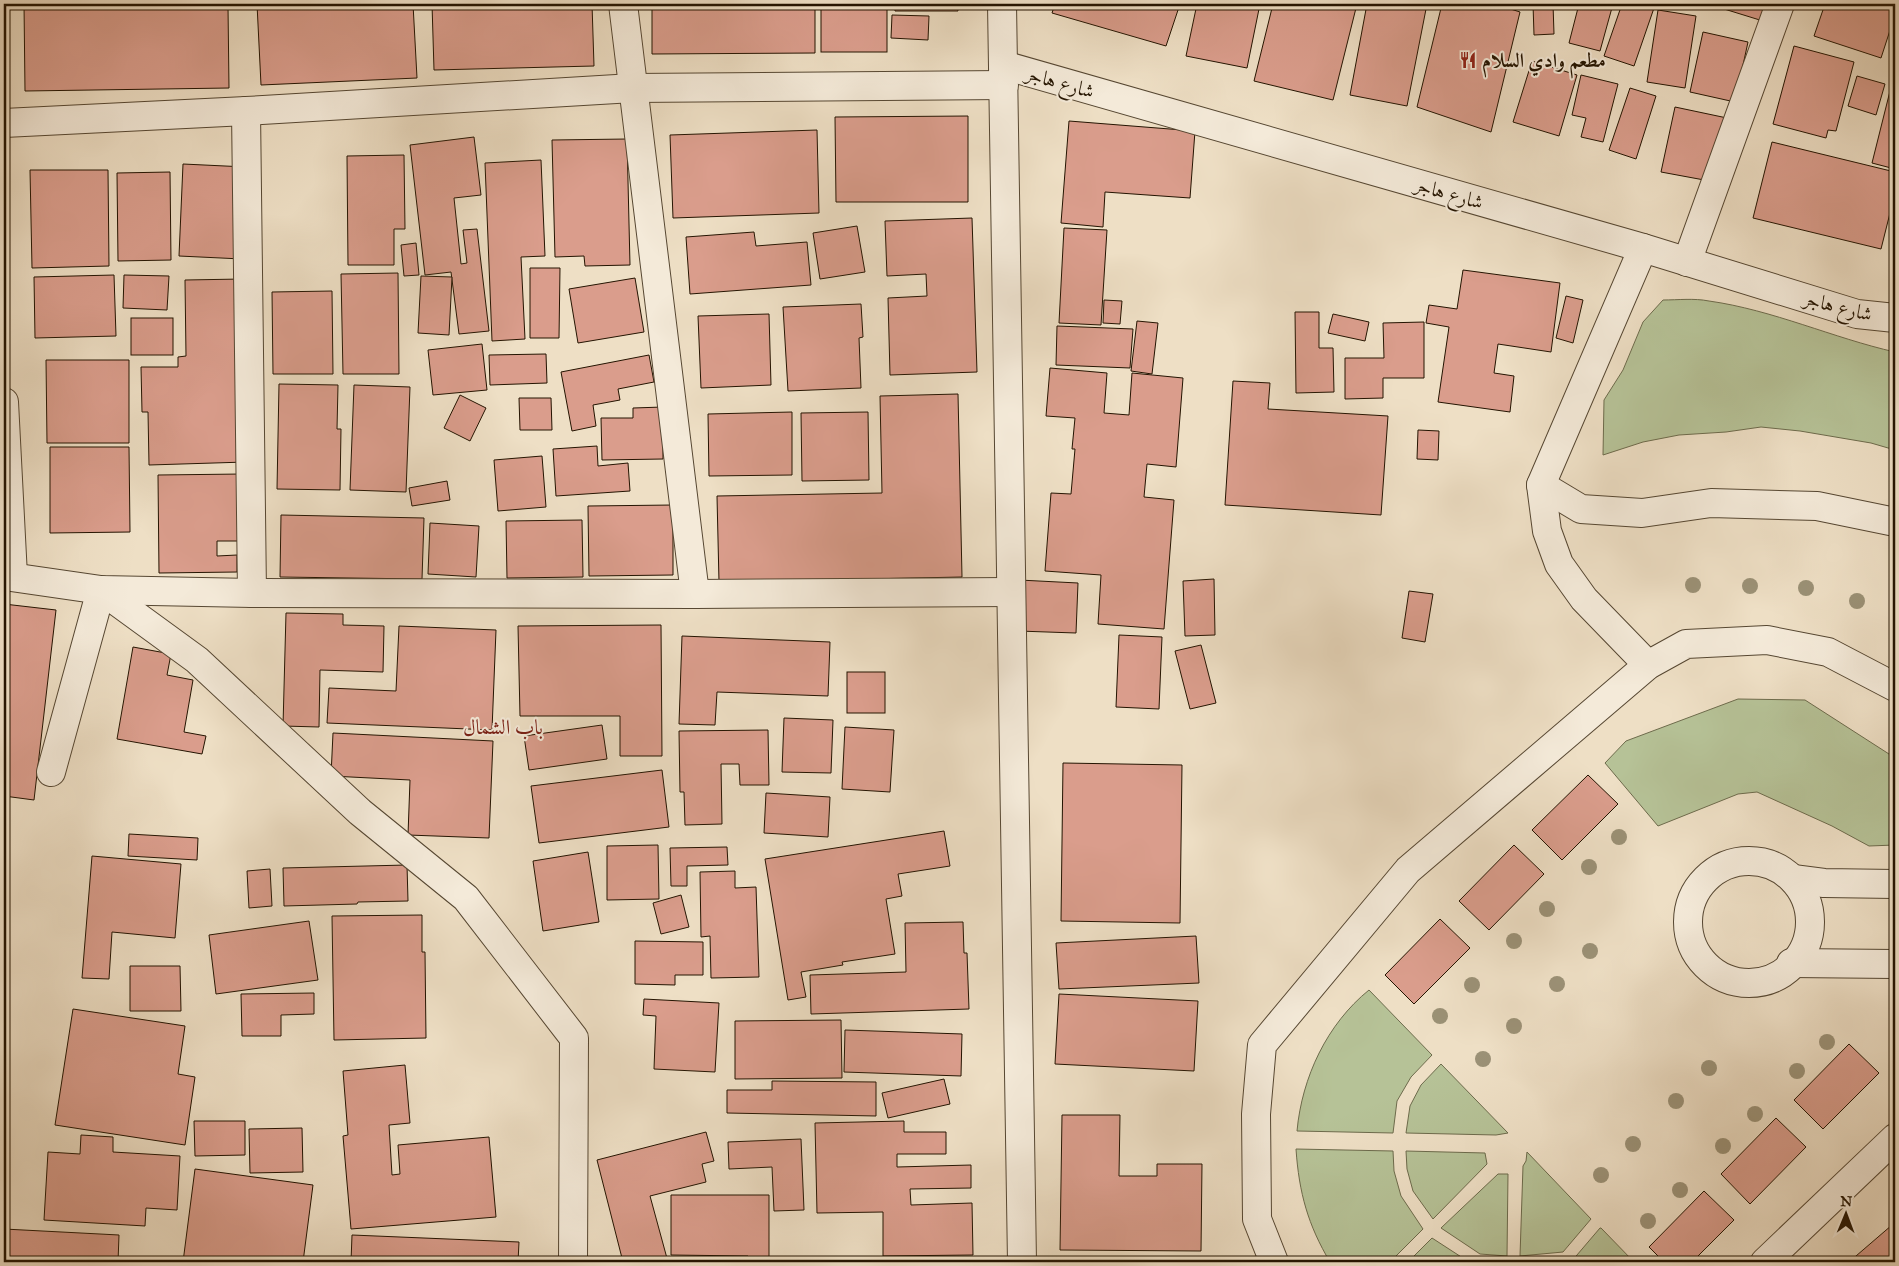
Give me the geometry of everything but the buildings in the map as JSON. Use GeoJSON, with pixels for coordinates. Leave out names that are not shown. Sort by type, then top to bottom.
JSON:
{"type":"FeatureCollection","features":[{"type":"Feature","properties":{"kind":"street"},"geometry":{"type":"LineString","coordinates":[[622,4],[695,594]]}},
{"type":"Feature","properties":{"kind":"street"},"geometry":{"type":"LineString","coordinates":[[1002,4],[1022,1262]]}},
{"type":"Feature","properties":{"kind":"street"},"geometry":{"type":"LineString","coordinates":[[1687,262],[1780,4]]}},
{"type":"Feature","properties":{"kind":"street","name":"شارع هاجر"},"geometry":{"type":"LineString","coordinates":[[4,123],[633,88],[1003,75],[1643,248],[1858,314],[1895,318]]}},
{"type":"Feature","properties":{"kind":"street"},"geometry":{"type":"LineString","coordinates":[[246,111],[252,593]]}},
{"type":"Feature","properties":{"kind":"street"},"geometry":{"type":"LineString","coordinates":[[1643,248],[1541,485],[1547,531],[1559,564],[1584,599],[1648,665]]}},
{"type":"Feature","properties":{"kind":"street"},"geometry":{"type":"LineString","coordinates":[[4,402],[8,576],[101,590],[252,593],[695,594],[1012,592]]}},
{"type":"Feature","properties":{"kind":"street"},"geometry":{"type":"LineString","coordinates":[[1541,485],[1581,509],[1642,513],[1711,502],[1817,506],[1895,522]]}},
{"type":"Feature","properties":{"kind":"street"},"geometry":{"type":"LineString","coordinates":[[51,772],[101,590]]}},
{"type":"Feature","properties":{"kind":"street"},"geometry":{"type":"LineString","coordinates":[[101,590],[197,660],[360,812],[466,898],[574,1038],[574,1260]]}},
{"type":"Feature","properties":{"kind":"street"},"geometry":{"type":"LineString","coordinates":[[1274,1262],[1257,1219],[1256,1114],[1262,1044],[1408,870],[1648,665],[1686,644],[1767,640],[1828,652],[1895,687]]}},
{"type":"Feature","properties":{"kind":"street"},"geometry":{"type":"LineString","coordinates":[[1735,862],[1768,863],[1794,879],[1805,895],[1811,913],[1811,927],[1805,952],[1772,981],[1731,983],[1699,961],[1689,941],[1686,924],[1690,899],[1704,879],[1721,866],[1735,862]]}},
{"type":"Feature","properties":{"kind":"street"},"geometry":{"type":"LineString","coordinates":[[1794,879],[1824,883],[1895,884]]}},
{"type":"Feature","properties":{"kind":"street"},"geometry":{"type":"LineString","coordinates":[[1792,963],[1895,964]]}},
{"type":"Feature","properties":{"kind":"street"},"geometry":{"type":"LineString","coordinates":[[1765,1262],[1895,1138]]}},
{"type":"Feature","properties":{"kind":"green space"},"geometry":{"type":"Polygon","coordinates":[[[1663,300],[1698,300],[1733,305],[1780,317],[1895,352],[1895,450],[1871,443],[1800,431],[1761,427],[1726,432],[1679,435],[1643,442],[1603,455],[1604,400],[1623,370],[1643,322],[1663,300]]]}},
{"type":"Feature","properties":{"kind":"green space"},"geometry":{"type":"Polygon","coordinates":[[[1738,699],[1805,700],[1889,754],[1895,761],[1895,845],[1869,846],[1832,826],[1757,792],[1738,794],[1658,826],[1605,763],[1626,741],[1738,699]]]}},
{"type":"Feature","properties":{"kind":"green space"},"geometry":{"type":"Polygon","coordinates":[[[1369,990],[1432,1055],[1411,1077],[1397,1101],[1393,1133],[1297,1131],[1304,1091],[1319,1053],[1341,1019],[1369,990]]]}},
{"type":"Feature","properties":{"kind":"green space"},"geometry":{"type":"Polygon","coordinates":[[[1441,1064],[1508,1133],[1496,1135],[1406,1133],[1410,1106],[1421,1085],[1441,1064]]]}},
{"type":"Feature","properties":{"kind":"green space"},"geometry":{"type":"Polygon","coordinates":[[[1296,1149],[1393,1151],[1394,1171],[1401,1196],[1423,1229],[1390,1262],[1330,1262],[1310,1222],[1299,1180],[1296,1149]]]}},
{"type":"Feature","properties":{"kind":"green space"},"geometry":{"type":"Polygon","coordinates":[[[1406,1151],[1485,1153],[1487,1164],[1433,1219],[1413,1191],[1407,1169],[1406,1151]]]}},
{"type":"Feature","properties":{"kind":"green space"},"geometry":{"type":"Polygon","coordinates":[[[1527,1152],[1591,1219],[1563,1252],[1520,1256],[1523,1166],[1526,1161],[1527,1152]]]}},
{"type":"Feature","properties":{"kind":"green space"},"geometry":{"type":"Polygon","coordinates":[[[1498,1174],[1508,1174],[1507,1256],[1480,1254],[1441,1228],[1498,1174]]]}},
{"type":"Feature","properties":{"kind":"green space"},"geometry":{"type":"Polygon","coordinates":[[[1601,1228],[1634,1262],[1571,1262],[1601,1228]]]}},
{"type":"Feature","properties":{"kind":"green space"},"geometry":{"type":"Polygon","coordinates":[[[1432,1238],[1469,1262],[1408,1262],[1432,1238]]]}},
{"type":"Feature","properties":{"kind":"place","name":"مطعم وادي السلام"},"geometry":{"type":"Point","coordinates":[1468,60]}},
{"type":"Feature","properties":{"kind":"district","name":"باب الشمال"},"geometry":{"type":"Point","coordinates":[503,727]}}]}
